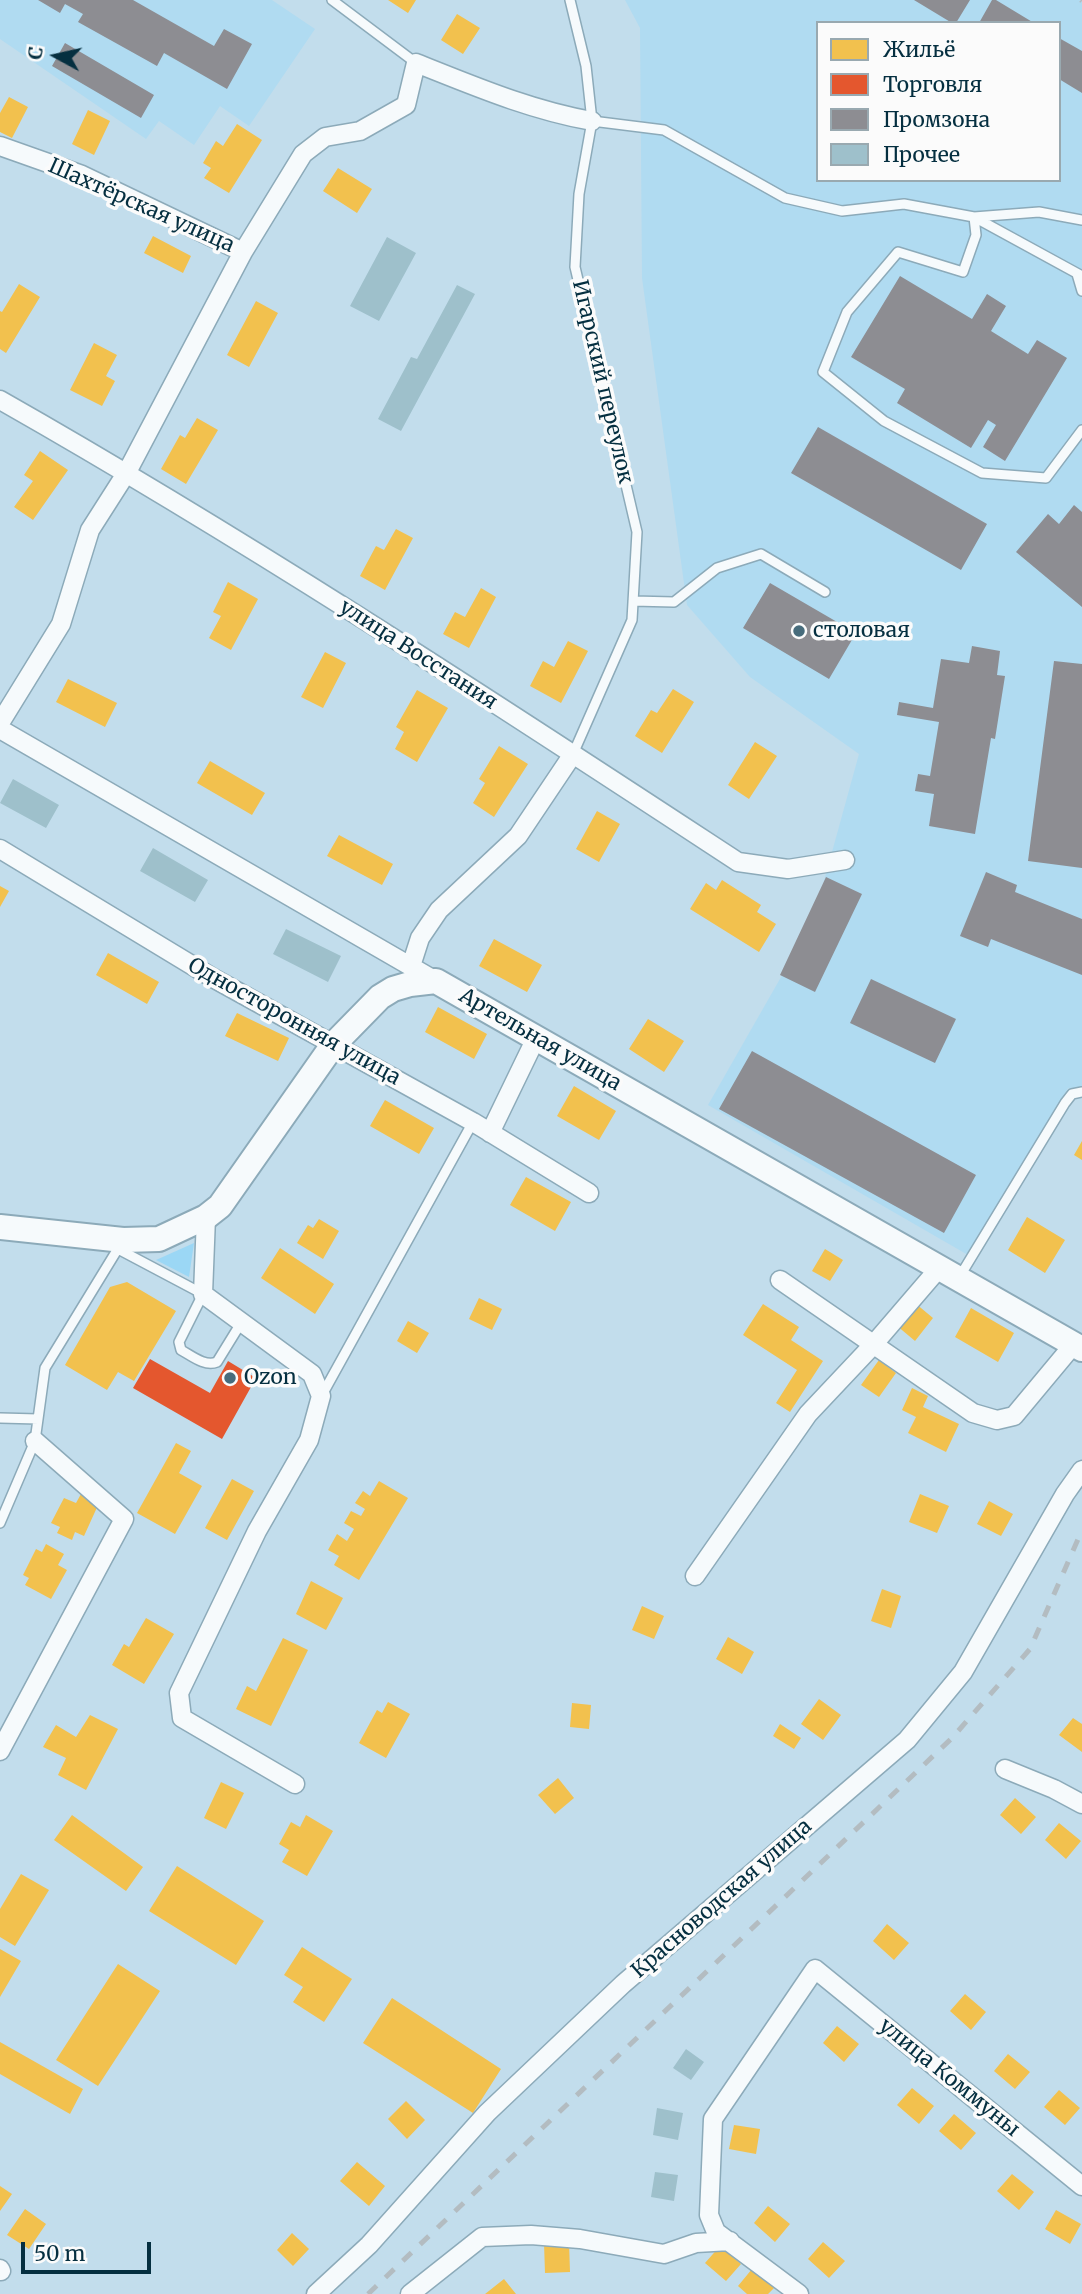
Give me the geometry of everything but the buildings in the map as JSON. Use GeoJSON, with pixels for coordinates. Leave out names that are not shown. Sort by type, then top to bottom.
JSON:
{"type":"FeatureCollection","features":[{"type":"Feature","properties":{"kind":"main road"},"geometry":{"type":"LineString","coordinates":[[0,1227],[120,1244],[159,1239],[206,1217],[220,1206],[333,1045],[386,993],[410,984],[436,981]]}},
{"type":"Feature","properties":{"kind":"main road","name":"Артельная улица"},"geometry":{"type":"LineString","coordinates":[[436,981],[1078,1347]]}},
{"type":"Feature","properties":{"kind":"street"},"geometry":{"type":"LineString","coordinates":[[0,723],[61,624],[90,530],[127,472],[243,252],[303,154],[325,137],[360,131],[406,105],[416,63],[515,102],[558,115],[592,121]]}},
{"type":"Feature","properties":{"kind":"street","name":"Шахтёрская улица"},"geometry":{"type":"LineString","coordinates":[[0,146],[82,175],[243,252]]}},
{"type":"Feature","properties":{"kind":"street","name":"улица Восстания"},"geometry":{"type":"LineString","coordinates":[[0,400],[127,472],[307,583],[738,862],[788,869],[845,860]]}},
{"type":"Feature","properties":{"kind":"street","name":"Артельная улица"},"geometry":{"type":"LineString","coordinates":[[0,729],[436,981]]}},
{"type":"Feature","properties":{"kind":"street"},"geometry":{"type":"LineString","coordinates":[[411,966],[420,938],[439,910],[518,836],[573,754]]}},
{"type":"Feature","properties":{"kind":"street","name":"Односторонняя улица"},"geometry":{"type":"LineString","coordinates":[[0,849],[213,978],[474,1122],[589,1193]]}},
{"type":"Feature","properties":{"kind":"street"},"geometry":{"type":"LineString","coordinates":[[490,1133],[536,1038]]}},
{"type":"Feature","properties":{"kind":"street"},"geometry":{"type":"LineString","coordinates":[[206,1217],[202,1294],[312,1374],[321,1396],[309,1440],[257,1531],[179,1693],[182,1718],[295,1784]]}},
{"type":"Feature","properties":{"kind":"street"},"geometry":{"type":"LineString","coordinates":[[695,1576],[808,1414],[873,1345],[949,1272]]}},
{"type":"Feature","properties":{"kind":"street"},"geometry":{"type":"LineString","coordinates":[[780,1280],[973,1413],[997,1420],[1014,1416],[1078,1347]]}},
{"type":"Feature","properties":{"kind":"street"},"geometry":{"type":"LineString","coordinates":[[0,1751],[124,1519],[35,1441]]}},
{"type":"Feature","properties":{"kind":"street","name":"Красноводская улица"},"geometry":{"type":"LineString","coordinates":[[316,2294],[369,2245],[487,2113],[623,1984],[906,1740],[963,1672],[1065,1494],[1082,1470]]}},
{"type":"Feature","properties":{"kind":"street"},"geometry":{"type":"LineString","coordinates":[[1005,1769],[1082,1804]]}},
{"type":"Feature","properties":{"kind":"street","name":"улица Коммуны"},"geometry":{"type":"LineString","coordinates":[[730,2241],[716,2232],[709,2215],[713,2119],[815,1969],[1082,2186]]}},
{"type":"Feature","properties":{"kind":"street"},"geometry":{"type":"LineString","coordinates":[[410,2294],[482,2237],[531,2235],[580,2239],[664,2254],[696,2243],[730,2241],[799,2294]]}},
{"type":"Feature","properties":{"kind":"lane"},"geometry":{"type":"LineString","coordinates":[[332,0],[416,63]]}},
{"type":"Feature","properties":{"kind":"lane","name":"Игарский переулок"},"geometry":{"type":"LineString","coordinates":[[570,0],[586,66],[592,121],[579,194],[575,267],[638,532],[632,620],[573,754]]}},
{"type":"Feature","properties":{"kind":"lane"},"geometry":{"type":"LineString","coordinates":[[592,121],[664,130],[785,198],[842,211],[904,204],[974,217],[1039,212],[1082,220]]}},
{"type":"Feature","properties":{"kind":"lane"},"geometry":{"type":"LineString","coordinates":[[974,217],[1079,275],[1082,291]]}},
{"type":"Feature","properties":{"kind":"lane"},"geometry":{"type":"LineString","coordinates":[[974,217],[976,235],[963,272],[898,252],[847,312],[823,372],[884,421],[982,473],[1046,478],[1082,430]]}},
{"type":"Feature","properties":{"kind":"lane"},"geometry":{"type":"LineString","coordinates":[[633,601],[674,603],[717,568],[761,554],[825,592]]}},
{"type":"Feature","properties":{"kind":"lane"},"geometry":{"type":"LineString","coordinates":[[949,1272],[1072,1094],[1082,1092]]}},
{"type":"Feature","properties":{"kind":"lane"},"geometry":{"type":"LineString","coordinates":[[321,1396],[474,1122]]}},
{"type":"Feature","properties":{"kind":"lane"},"geometry":{"type":"LineString","coordinates":[[0,1523],[35,1441],[45,1368],[120,1244],[202,1294],[179,1342],[181,1350],[211,1365],[217,1362],[241,1323]]}},
{"type":"Feature","properties":{"kind":"lane"},"geometry":{"type":"LineString","coordinates":[[0,1418],[38,1419]]}},
{"type":"Feature","properties":{"kind":"shaded area"},"geometry":{"type":"Polygon","coordinates":[[[0,0],[272,0],[315,29],[249,126],[220,106],[194,145],[159,121],[146,139],[0,39],[0,0]]]}},
{"type":"Feature","properties":{"kind":"shaded area"},"geometry":{"type":"Polygon","coordinates":[[[625,0],[1082,0],[1082,1095],[1068,1088],[1023,1171],[968,1255],[708,1105],[813,921],[859,754],[750,677],[687,605],[642,278],[640,28],[625,0]]]}},
{"type":"Feature","properties":{"kind":"shaded area"},"geometry":{"type":"Polygon","coordinates":[[[194,1243],[189,1277],[156,1260],[194,1243]]]}},
{"type":"Feature","properties":{"kind":"railway"},"geometry":{"type":"LineString","coordinates":[[368,2294],[952,1738],[1030,1649],[1082,1530]]}},
{"type":"Feature","properties":{"kind":"place","name":"столовая"},"geometry":{"type":"Point","coordinates":[799,631]}},
{"type":"Feature","properties":{"kind":"place","name":"Ozon"},"geometry":{"type":"Point","coordinates":[230,1378]}}]}
